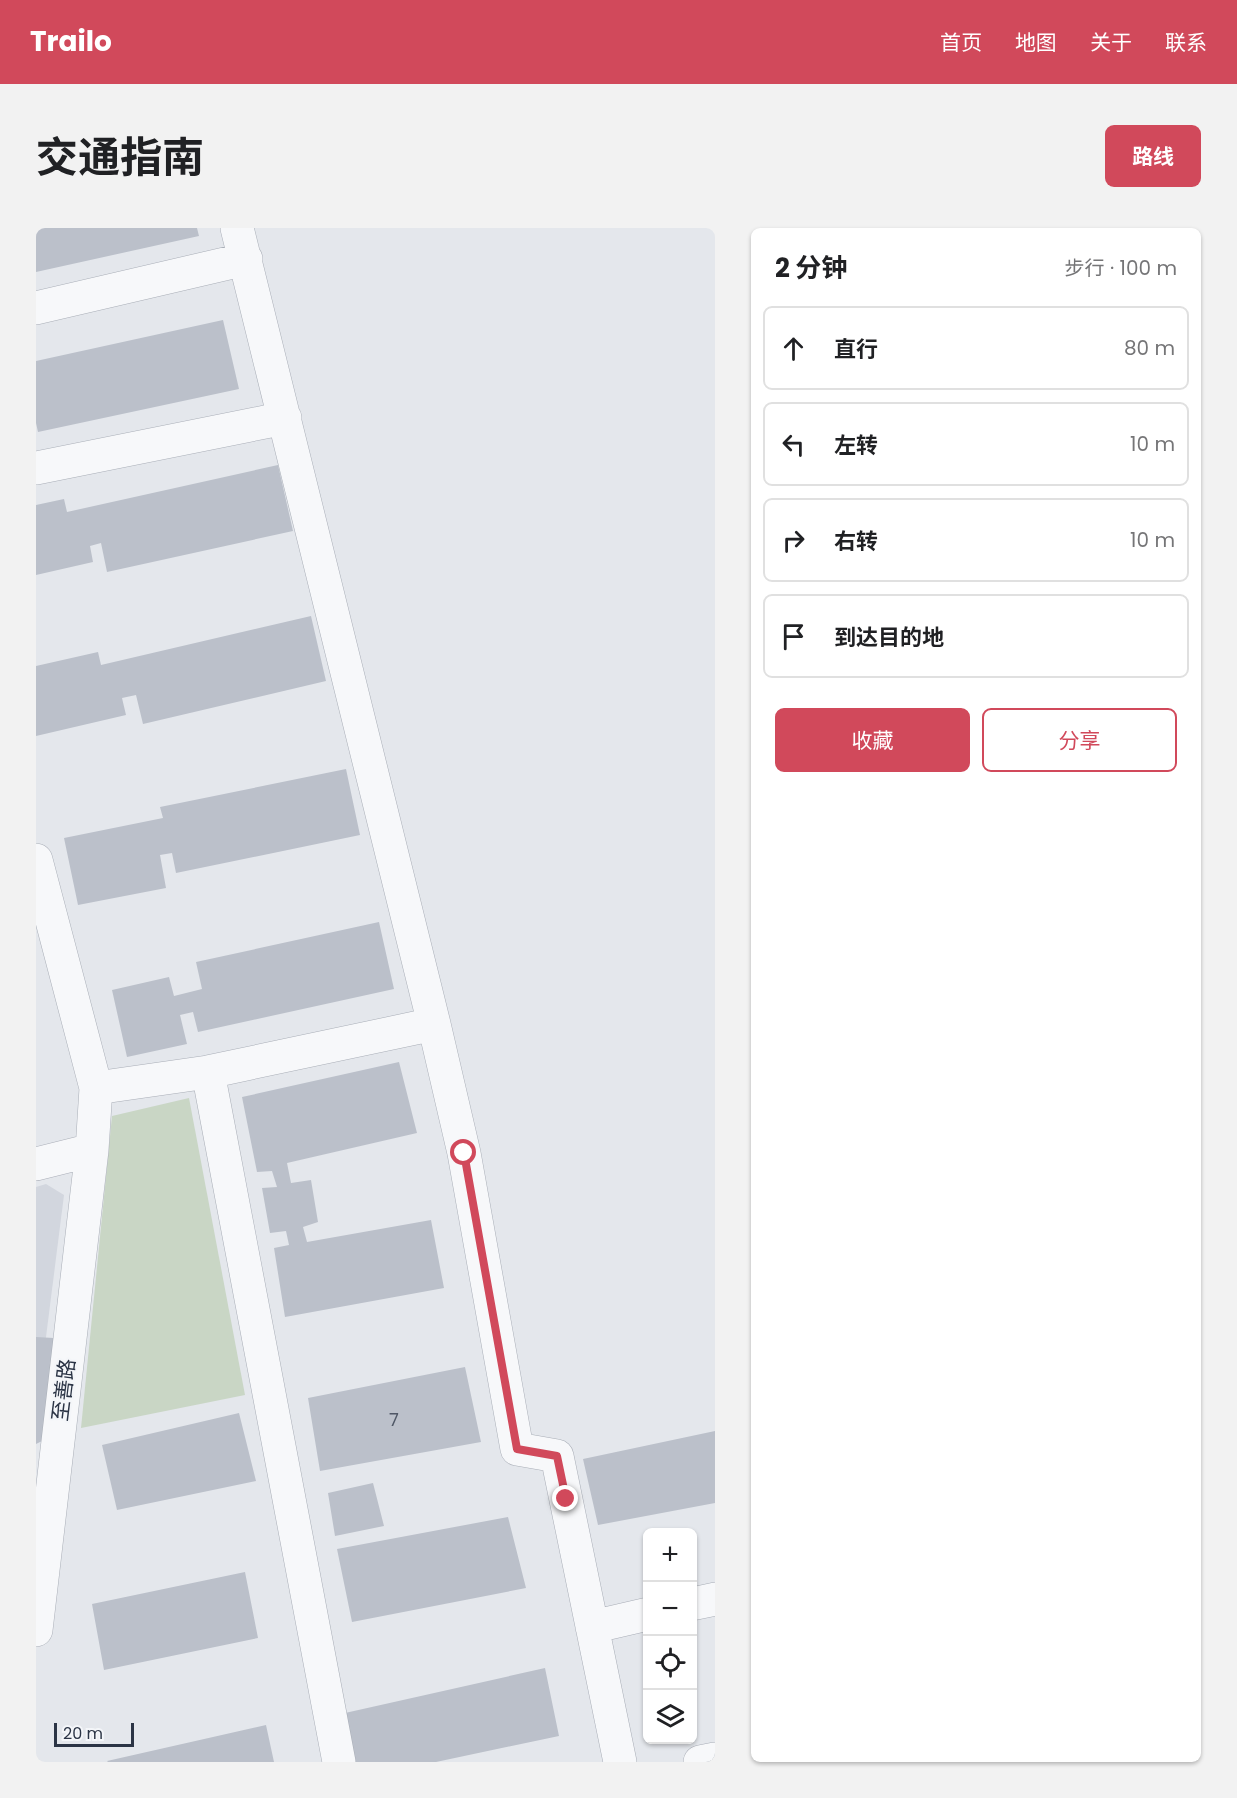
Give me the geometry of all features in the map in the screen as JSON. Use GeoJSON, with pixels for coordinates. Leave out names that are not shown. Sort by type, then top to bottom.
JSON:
{"type":"FeatureCollection","features":[{"type":"Feature","properties":{"kind":"street"},"geometry":{"type":"LineString","coordinates":[[237,228],[464,1153],[517,1449],[557,1456],[620,1762]]}},
{"type":"Feature","properties":{"kind":"street"},"geometry":{"type":"LineString","coordinates":[[36,308],[246,259]]}},
{"type":"Feature","properties":{"kind":"street"},"geometry":{"type":"LineString","coordinates":[[36,468],[285,418]]}},
{"type":"Feature","properties":{"kind":"street","name":"至善路"},"geometry":{"type":"LineString","coordinates":[[36,860],[96,1088],[92,1150],[36,1630]]}},
{"type":"Feature","properties":{"kind":"street"},"geometry":{"type":"LineString","coordinates":[[96,1088],[208,1072],[434,1024]]}},
{"type":"Feature","properties":{"kind":"street"},"geometry":{"type":"LineString","coordinates":[[208,1072],[339,1762]]}},
{"type":"Feature","properties":{"kind":"street"},"geometry":{"type":"LineString","coordinates":[[36,1164],[92,1150]]}},
{"type":"Feature","properties":{"kind":"street"},"geometry":{"type":"LineString","coordinates":[[697,1603],[715,1599]]}},
{"type":"Feature","properties":{"kind":"street"},"geometry":{"type":"LineString","coordinates":[[592,1627],[643,1615]]}},
{"type":"Feature","properties":{"kind":"street"},"geometry":{"type":"LineString","coordinates":[[700,1762],[715,1759]]}},
{"type":"Feature","properties":{"kind":"shaded area"},"geometry":{"type":"Polygon","coordinates":[[[46,1184],[64,1195],[36,1416],[36,1187],[46,1184]]]}},
{"type":"Feature","properties":{"kind":"green space"},"geometry":{"type":"Polygon","coordinates":[[[189,1098],[245,1395],[81,1428],[112,1116],[189,1098]]]}},
{"type":"Feature","properties":{"kind":"building"},"geometry":{"type":"Polygon","coordinates":[[[36,228],[197,228],[199,236],[36,272],[36,228]]]}},
{"type":"Feature","properties":{"kind":"building"},"geometry":{"type":"Polygon","coordinates":[[[223,320],[239,389],[38,432],[36,361],[223,320]]]}},
{"type":"Feature","properties":{"kind":"building"},"geometry":{"type":"Polygon","coordinates":[[[278,465],[293,531],[107,572],[101,543],[90,546],[93,562],[36,575],[36,505],[64,499],[67,512],[278,465]]]}},
{"type":"Feature","properties":{"kind":"building"},"geometry":{"type":"Polygon","coordinates":[[[311,616],[326,681],[143,724],[136,695],[122,698],[126,715],[36,736],[36,666],[98,652],[101,665],[311,616]]]}},
{"type":"Feature","properties":{"kind":"building"},"geometry":{"type":"Polygon","coordinates":[[[346,769],[360,835],[176,873],[172,853],[160,855],[166,888],[78,905],[64,838],[163,818],[160,807],[346,769]]]}},
{"type":"Feature","properties":{"kind":"building"},"geometry":{"type":"Polygon","coordinates":[[[379,922],[394,989],[198,1032],[193,1012],[180,1015],[187,1044],[127,1057],[112,990],[169,977],[174,996],[202,989],[196,962],[379,922]]]}},
{"type":"Feature","properties":{"kind":"building"},"geometry":{"type":"Polygon","coordinates":[[[399,1062],[417,1133],[287,1163],[291,1183],[311,1180],[318,1222],[303,1227],[307,1242],[431,1220],[444,1288],[285,1317],[274,1248],[289,1245],[286,1231],[270,1233],[262,1188],[277,1187],[272,1171],[257,1172],[242,1097],[399,1062]]]}},
{"type":"Feature","properties":{"kind":"building"},"geometry":{"type":"Polygon","coordinates":[[[36,1337],[54,1338],[42,1441],[36,1444],[36,1337]]]}},
{"type":"Feature","properties":{"kind":"building"},"geometry":{"type":"Polygon","coordinates":[[[465,1367],[481,1442],[320,1471],[308,1398],[465,1367]]]}},
{"type":"Feature","properties":{"kind":"building"},"geometry":{"type":"Polygon","coordinates":[[[239,1413],[256,1481],[117,1510],[102,1445],[239,1413]]]}},
{"type":"Feature","properties":{"kind":"building"},"geometry":{"type":"Polygon","coordinates":[[[715,1431],[715,1503],[598,1525],[583,1459],[715,1431]]]}},
{"type":"Feature","properties":{"kind":"building"},"geometry":{"type":"Polygon","coordinates":[[[373,1483],[384,1526],[335,1536],[328,1493],[373,1483]]]}},
{"type":"Feature","properties":{"kind":"building"},"geometry":{"type":"Polygon","coordinates":[[[508,1517],[526,1588],[352,1622],[337,1549],[508,1517]]]}},
{"type":"Feature","properties":{"kind":"building"},"geometry":{"type":"Polygon","coordinates":[[[245,1572],[258,1638],[104,1670],[92,1604],[245,1572]]]}},
{"type":"Feature","properties":{"kind":"building"},"geometry":{"type":"Polygon","coordinates":[[[545,1668],[559,1736],[436,1762],[355,1762],[345,1713],[545,1668]]]}},
{"type":"Feature","properties":{"kind":"building"},"geometry":{"type":"Polygon","coordinates":[[[266,1725],[274,1762],[107,1761],[266,1725]]]}},
{"type":"Feature","properties":{"kind":"route"},"geometry":{"type":"LineString","coordinates":[[464,1153],[517,1449],[557,1456],[566,1499]]}}]}
